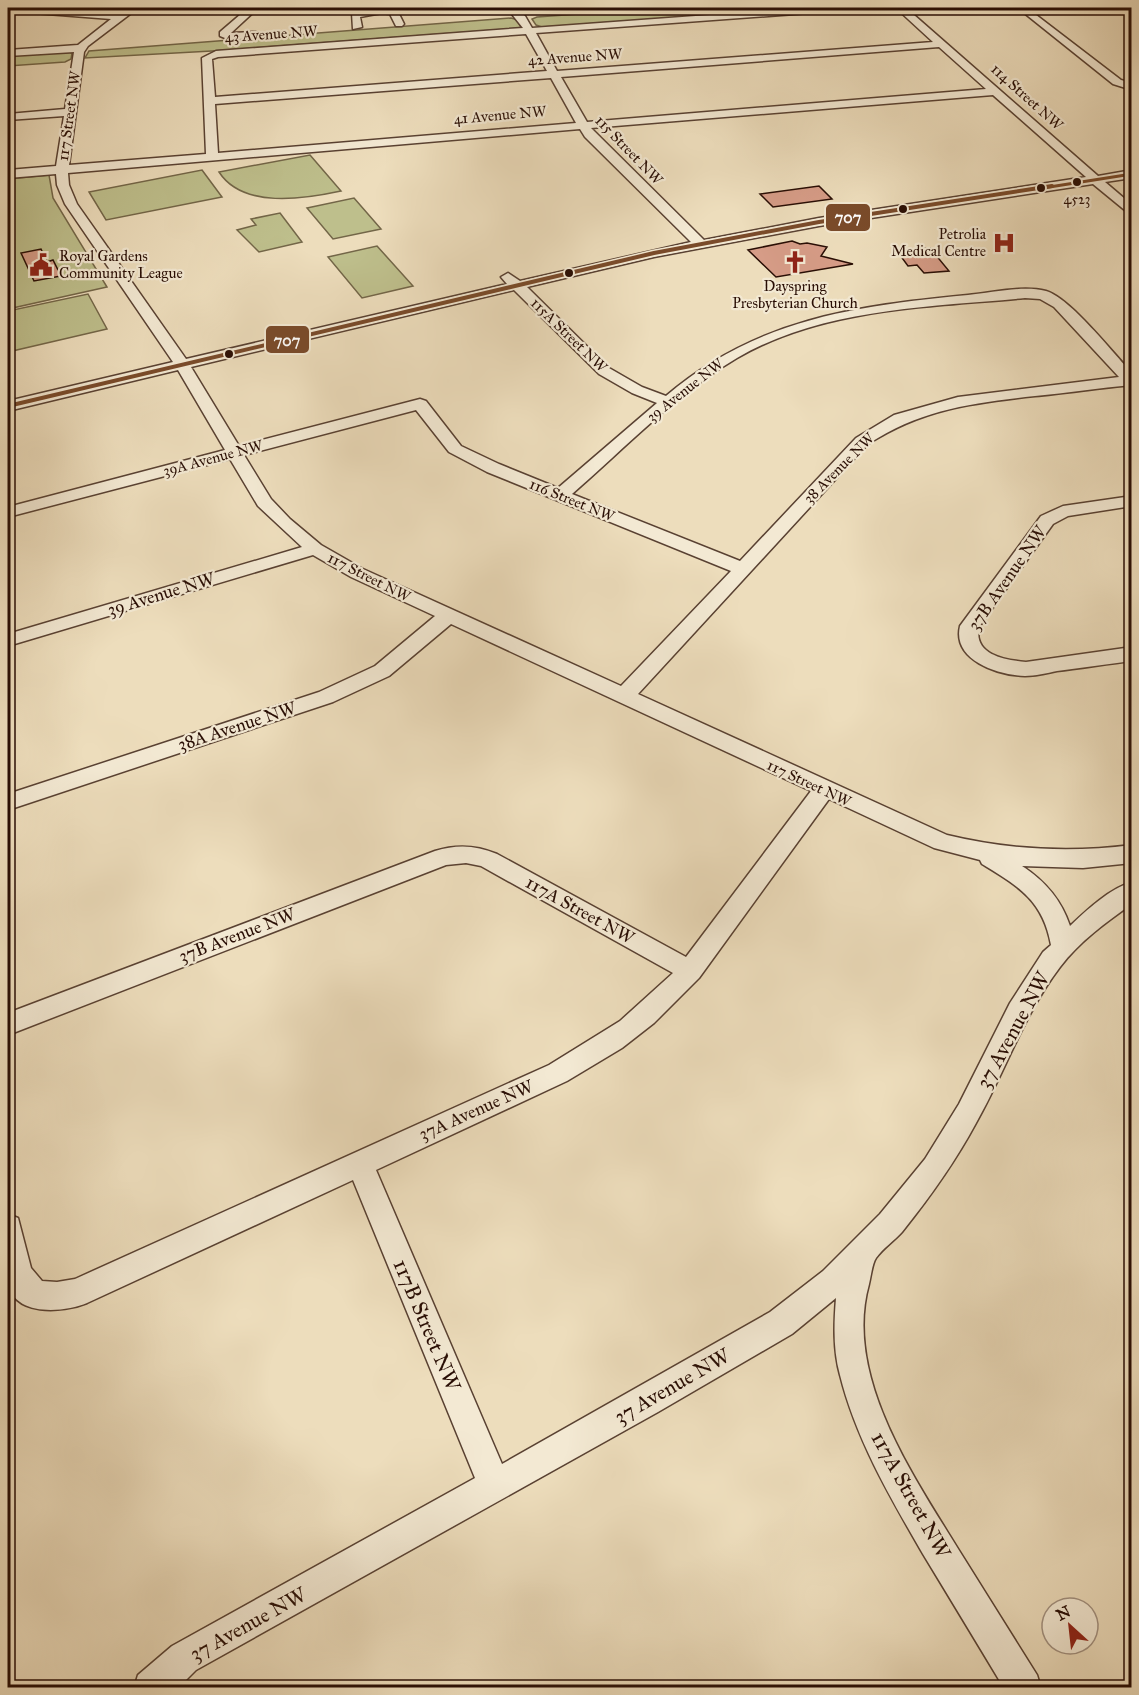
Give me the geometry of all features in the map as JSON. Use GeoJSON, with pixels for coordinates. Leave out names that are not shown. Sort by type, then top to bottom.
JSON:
{"type":"FeatureCollection","features":[{"type":"Feature","properties":{"kind":"street"},"geometry":{"type":"LineString","coordinates":[[10,8],[120,17]]}},
{"type":"Feature","properties":{"kind":"street","name":"117 Street NW"},"geometry":{"type":"LineString","coordinates":[[133,8],[81,48],[71,63],[70,112],[62,169],[63,185],[71,204],[178,360],[264,502],[284,524],[315,549],[351,570],[448,616],[824,790],[942,842],[984,854]]}},
{"type":"Feature","properties":{"kind":"street","name":"43 Avenue NW"},"geometry":{"type":"LineString","coordinates":[[253,8],[224,34],[226,36],[266,34]]}},
{"type":"Feature","properties":{"kind":"street","name":"43 Avenue NW"},"geometry":{"type":"LineString","coordinates":[[209,101],[207,58],[212,54],[836,8]]}},
{"type":"Feature","properties":{"kind":"street","name":"114 Street NW"},"geometry":{"type":"LineString","coordinates":[[901,8],[1131,212]]}},
{"type":"Feature","properties":{"kind":"street"},"geometry":{"type":"LineString","coordinates":[[1022,8],[1117,82],[1131,99]]}},
{"type":"Feature","properties":{"kind":"street"},"geometry":{"type":"LineString","coordinates":[[345,28],[362,27],[355,15],[382,10],[394,12],[399,24]]}},
{"type":"Feature","properties":{"kind":"street"},"geometry":{"type":"LineString","coordinates":[[501,17],[520,13]]}},
{"type":"Feature","properties":{"kind":"street","name":"115 Street NW"},"geometry":{"type":"LineString","coordinates":[[520,13],[582,125],[597,144],[696,240]]}},
{"type":"Feature","properties":{"kind":"street","name":"42 Avenue NW"},"geometry":{"type":"LineString","coordinates":[[209,101],[942,44]]}},
{"type":"Feature","properties":{"kind":"street"},"geometry":{"type":"LineString","coordinates":[[8,53],[81,48]]}},
{"type":"Feature","properties":{"kind":"street"},"geometry":{"type":"LineString","coordinates":[[1117,82],[1131,87]]}},
{"type":"Feature","properties":{"kind":"street","name":"41 Avenue NW"},"geometry":{"type":"LineString","coordinates":[[8,174],[996,91]]}},
{"type":"Feature","properties":{"kind":"street"},"geometry":{"type":"LineString","coordinates":[[209,101],[212,156]]}},
{"type":"Feature","properties":{"kind":"street"},"geometry":{"type":"LineString","coordinates":[[8,117],[70,112]]}},
{"type":"Feature","properties":{"kind":"street"},"geometry":{"type":"LineString","coordinates":[[8,406],[178,360],[511,280],[696,240],[829,221],[1091,175],[1131,164]]}},
{"type":"Feature","properties":{"kind":"street"},"geometry":{"type":"LineString","coordinates":[[1091,175],[1131,174]]}},
{"type":"Feature","properties":{"kind":"street","name":"115A Street NW"},"geometry":{"type":"LineString","coordinates":[[511,280],[604,371],[637,390],[668,402]]}},
{"type":"Feature","properties":{"kind":"street","name":"39 Avenue NW"},"geometry":{"type":"LineString","coordinates":[[560,495],[707,370],[736,352],[809,324],[884,309],[1025,294],[1043,295],[1059,304],[1131,380]]}},
{"type":"Feature","properties":{"kind":"street"},"geometry":{"type":"LineString","coordinates":[[8,395],[178,360]]}},
{"type":"Feature","properties":{"kind":"street","name":"38 Avenue NW"},"geometry":{"type":"LineString","coordinates":[[622,697],[862,441],[893,420],[912,412],[953,402],[1131,380]]}},
{"type":"Feature","properties":{"kind":"street","name":"39A Avenue NW"},"geometry":{"type":"LineString","coordinates":[[8,512],[420,404]]}},
{"type":"Feature","properties":{"kind":"street","name":"116 Street NW"},"geometry":{"type":"LineString","coordinates":[[420,404],[455,449],[493,468],[743,569]]}},
{"type":"Feature","properties":{"kind":"street","name":"37B Avenue NW"},"geometry":{"type":"LineString","coordinates":[[1131,501],[1063,511],[1047,520],[970,626],[966,638],[973,649],[999,664],[1026,669],[1131,654]]}},
{"type":"Feature","properties":{"kind":"street","name":"39 Avenue NW"},"geometry":{"type":"LineString","coordinates":[[8,640],[315,549]]}},
{"type":"Feature","properties":{"kind":"street","name":"38A Avenue NW"},"geometry":{"type":"LineString","coordinates":[[8,802],[326,697],[356,685],[393,663],[448,616]]}},
{"type":"Feature","properties":{"kind":"street","name":"37A Avenue NW"},"geometry":{"type":"LineString","coordinates":[[8,1228],[19,1280],[34,1294],[46,1298],[62,1298],[584,1059],[655,1009],[690,971],[824,790]]}},
{"type":"Feature","properties":{"kind":"street","name":"37B Avenue NW"},"geometry":{"type":"LineString","coordinates":[[8,1024],[443,856],[468,853]]}},
{"type":"Feature","properties":{"kind":"street","name":"117A Street NW"},"geometry":{"type":"LineString","coordinates":[[468,853],[489,860],[690,971]]}},
{"type":"Feature","properties":{"kind":"street"},"geometry":{"type":"LineString","coordinates":[[984,854],[1056,861],[1131,854]]}},
{"type":"Feature","properties":{"kind":"street"},"geometry":{"type":"LineString","coordinates":[[984,854],[1023,879],[1045,899],[1058,918],[1063,946]]}},
{"type":"Feature","properties":{"kind":"street","name":"37 Avenue NW"},"geometry":{"type":"LineString","coordinates":[[151,1688],[184,1658],[495,1487],[781,1323],[833,1281],[890,1224],[935,1168],[968,1113],[1024,1003],[1038,979],[1063,946],[1094,918],[1131,891]]}},
{"type":"Feature","properties":{"kind":"street","name":"117B Street NW"},"geometry":{"type":"LineString","coordinates":[[360,1163],[495,1487]]}},
{"type":"Feature","properties":{"kind":"street","name":"117A Street NW"},"geometry":{"type":"LineString","coordinates":[[864,1251],[853,1275],[847,1321],[850,1353],[867,1412],[904,1490],[1024,1688]]}},
{"type":"Feature","properties":{"kind":"green space"},"geometry":{"type":"Polygon","coordinates":[[[663,8],[810,8],[542,27],[536,25],[532,19],[663,8]]]}},
{"type":"Feature","properties":{"kind":"green space"},"geometry":{"type":"Polygon","coordinates":[[[511,18],[518,20],[521,28],[85,58],[89,51],[511,18]]]}},
{"type":"Feature","properties":{"kind":"green space"},"geometry":{"type":"Polygon","coordinates":[[[66,51],[72,53],[71,59],[65,62],[8,66],[8,55],[66,51]]]}},
{"type":"Feature","properties":{"kind":"green space"},"geometry":{"type":"Polygon","coordinates":[[[310,155],[341,191],[310,197],[258,196],[243,192],[230,184],[219,172],[310,155]]]}},
{"type":"Feature","properties":{"kind":"green space"},"geometry":{"type":"Polygon","coordinates":[[[202,170],[222,197],[106,220],[89,192],[202,170]]]}},
{"type":"Feature","properties":{"kind":"green space"},"geometry":{"type":"Polygon","coordinates":[[[49,175],[53,198],[107,287],[8,309],[8,179],[49,175]]]}},
{"type":"Feature","properties":{"kind":"green space"},"geometry":{"type":"Polygon","coordinates":[[[354,198],[381,229],[333,239],[307,208],[354,198]]]}},
{"type":"Feature","properties":{"kind":"green space"},"geometry":{"type":"Polygon","coordinates":[[[280,213],[302,242],[259,252],[237,230],[256,225],[251,219],[280,213]]]}},
{"type":"Feature","properties":{"kind":"green space"},"geometry":{"type":"Polygon","coordinates":[[[377,246],[413,286],[362,298],[328,257],[377,246]]]}},
{"type":"Feature","properties":{"kind":"green space"},"geometry":{"type":"Polygon","coordinates":[[[88,294],[107,329],[8,352],[8,311],[88,294]]]}},
{"type":"Feature","properties":{"kind":"building"},"geometry":{"type":"Polygon","coordinates":[[[819,186],[832,199],[773,207],[760,194],[819,186]]]}},
{"type":"Feature","properties":{"kind":"building","name":"Dayspring Presbyterian Church"},"geometry":{"type":"Polygon","coordinates":[[[792,241],[827,247],[821,256],[853,264],[776,277],[748,250],[792,241]]]}},
{"type":"Feature","properties":{"kind":"building"},"geometry":{"type":"Polygon","coordinates":[[[930,248],[949,271],[924,273],[917,265],[908,266],[897,251],[930,248]]]}},
{"type":"Feature","properties":{"kind":"building","name":"Royal Gardens Community League"},"geometry":{"type":"Polygon","coordinates":[[[41,249],[47,262],[53,260],[61,276],[34,281],[21,253],[41,249]]]}},
{"type":"Feature","properties":{"kind":"transit line","name":"707"},"geometry":{"type":"LineString","coordinates":[[8,406],[654,253],[819,222],[1132,174]]}},
{"type":"Feature","properties":{"kind":"place","name":"4523"},"geometry":{"type":"Point","coordinates":[1077,182]}},
{"type":"Feature","properties":{"kind":"place","name":"Petrolia Medical Centre"},"geometry":{"type":"Point","coordinates":[1004,243]}},
{"type":"Feature","properties":{"kind":"place","name":"Dayspring Presbyterian Church"},"geometry":{"type":"Point","coordinates":[795,262]}},
{"type":"Feature","properties":{"kind":"place","name":"Royal Gardens Community League"},"geometry":{"type":"Point","coordinates":[41,265]}}]}
